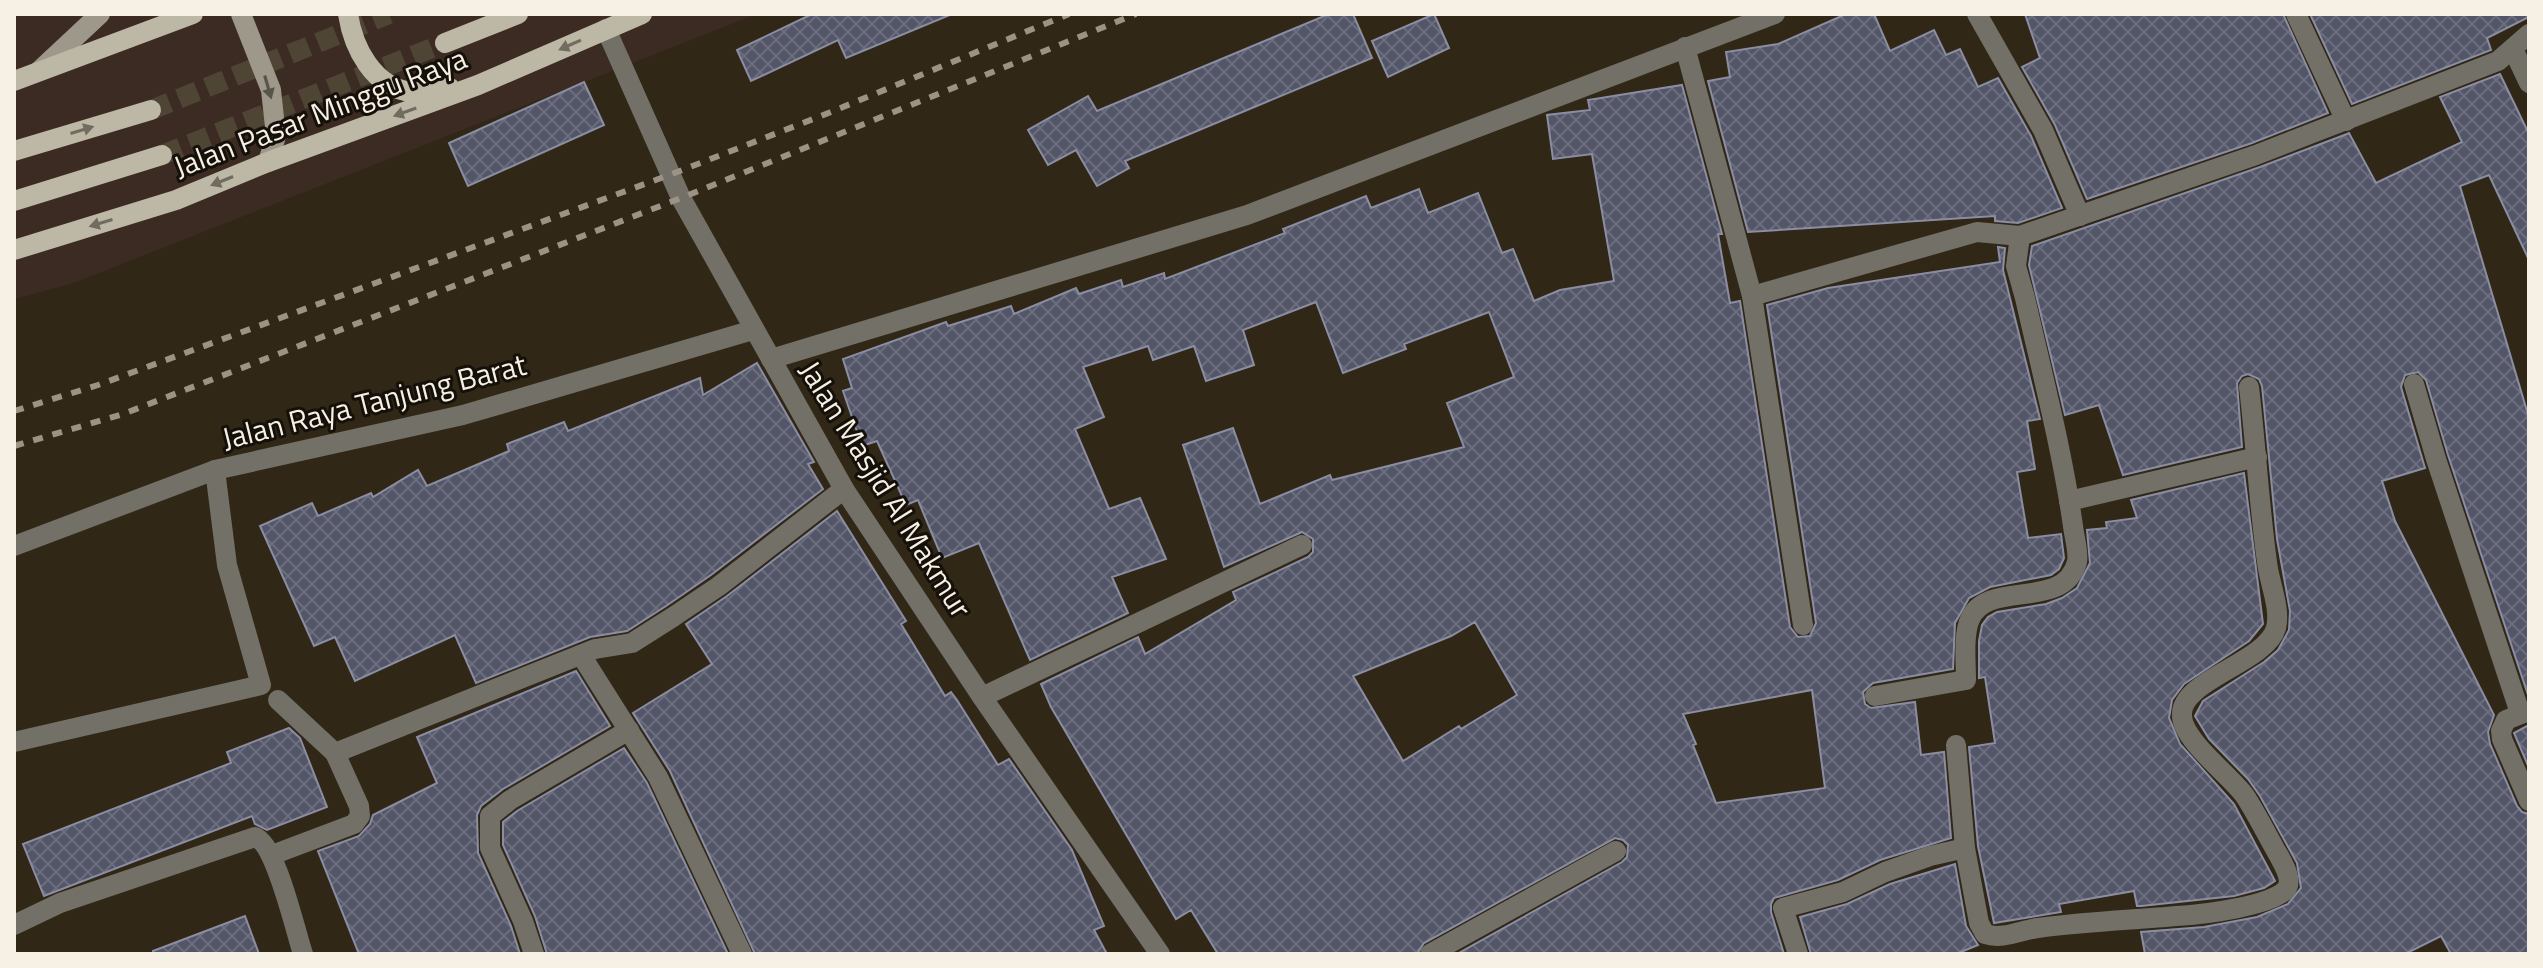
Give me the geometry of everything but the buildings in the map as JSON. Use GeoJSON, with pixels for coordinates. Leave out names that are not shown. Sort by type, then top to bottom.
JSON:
{"type":"FeatureCollection","features":[{"type":"Feature","properties":{"kind":"main road"},"geometry":{"type":"LineString","coordinates":[[36,74],[100,14]]}},
{"type":"Feature","properties":{"kind":"main road"},"geometry":{"type":"LineString","coordinates":[[14,81],[193,14]]}},
{"type":"Feature","properties":{"kind":"main road"},"geometry":{"type":"LineString","coordinates":[[241,14],[271,90],[276,136],[268,162]]}},
{"type":"Feature","properties":{"kind":"main road"},"geometry":{"type":"LineString","coordinates":[[348,14],[352,38],[366,62],[384,83],[411,92],[478,85]]}},
{"type":"Feature","properties":{"kind":"main road","name":"Jalan Pasar Minggu Raya"},"geometry":{"type":"LineString","coordinates":[[445,43],[518,14]]}},
{"type":"Feature","properties":{"kind":"main road","name":"Jalan Pasar Minggu Raya"},"geometry":{"type":"LineString","coordinates":[[14,250],[176,200],[268,162],[478,85],[642,14]]}},
{"type":"Feature","properties":{"kind":"main road","name":"Jalan Pasar Minggu Raya"},"geometry":{"type":"LineString","coordinates":[[14,151],[151,110]]}},
{"type":"Feature","properties":{"kind":"main road","name":"Jalan Pasar Minggu Raya"},"geometry":{"type":"LineString","coordinates":[[14,201],[162,155]]}},
{"type":"Feature","properties":{"kind":"street"},"geometry":{"type":"LineString","coordinates":[[771,359],[1247,215],[1775,14]]}},
{"type":"Feature","properties":{"kind":"street"},"geometry":{"type":"LineString","coordinates":[[1977,14],[2043,130],[2080,216]]}},
{"type":"Feature","properties":{"kind":"street"},"geometry":{"type":"LineString","coordinates":[[2296,14],[2346,121]]}},
{"type":"Feature","properties":{"kind":"street","name":"Jalan Masjid Al Makmur"},"geometry":{"type":"LineString","coordinates":[[606,29],[681,198],[844,489],[982,697],[1160,954]]}},
{"type":"Feature","properties":{"kind":"street"},"geometry":{"type":"LineString","coordinates":[[1752,296],[1977,232],[2020,236],[2080,216],[2346,121],[2498,61],[2529,34]]}},
{"type":"Feature","properties":{"kind":"street"},"geometry":{"type":"LineString","coordinates":[[1685,47],[1752,296],[1803,625]]}},
{"type":"Feature","properties":{"kind":"street"},"geometry":{"type":"LineString","coordinates":[[2513,49],[2529,83]]}},
{"type":"Feature","properties":{"kind":"street"},"geometry":{"type":"LineString","coordinates":[[1875,696],[1966,680],[1969,622],[1976,608],[1985,601],[2044,591],[2068,576],[2078,560],[2069,501],[2016,266],[2020,236]]}},
{"type":"Feature","properties":{"kind":"street","name":"Jalan Raya Tanjung Barat"},"geometry":{"type":"LineString","coordinates":[[14,546],[215,470],[463,415],[753,330]]}},
{"type":"Feature","properties":{"kind":"street"},"geometry":{"type":"LineString","coordinates":[[2414,384],[2436,459],[2524,712],[2506,720],[2501,731],[2529,801]]}},
{"type":"Feature","properties":{"kind":"street"},"geometry":{"type":"LineString","coordinates":[[1956,745],[1965,848],[1979,923],[1985,934],[1994,937],[2036,928],[2212,914],[2258,903],[2280,895],[2288,887],[2289,879],[2280,857],[2243,794],[2202,751],[2183,722],[2181,713],[2199,688],[2265,645],[2275,631],[2277,618],[2267,563],[2249,387]]}},
{"type":"Feature","properties":{"kind":"street"},"geometry":{"type":"LineString","coordinates":[[2069,501],[2257,457]]}},
{"type":"Feature","properties":{"kind":"street"},"geometry":{"type":"LineString","coordinates":[[14,742],[261,685],[227,565],[215,470]]}},
{"type":"Feature","properties":{"kind":"street"},"geometry":{"type":"LineString","coordinates":[[335,753],[595,649],[632,643],[719,586],[844,489]]}},
{"type":"Feature","properties":{"kind":"street"},"geometry":{"type":"LineString","coordinates":[[982,697],[1302,545]]}},
{"type":"Feature","properties":{"kind":"street"},"geometry":{"type":"LineString","coordinates":[[581,655],[658,777],[742,954]]}},
{"type":"Feature","properties":{"kind":"street"},"geometry":{"type":"LineString","coordinates":[[272,855],[354,824],[360,816],[359,806],[335,753],[278,700]]}},
{"type":"Feature","properties":{"kind":"street"},"geometry":{"type":"LineString","coordinates":[[534,954],[523,921],[490,848],[490,816],[510,800],[629,730]]}},
{"type":"Feature","properties":{"kind":"street"},"geometry":{"type":"LineString","coordinates":[[14,925],[60,903],[243,839],[261,839],[272,855],[303,954]]}},
{"type":"Feature","properties":{"kind":"street"},"geometry":{"type":"LineString","coordinates":[[1798,954],[1783,908],[1843,892],[1885,872],[1965,848]]}},
{"type":"Feature","properties":{"kind":"street"},"geometry":{"type":"LineString","coordinates":[[1430,954],[1616,851]]}},
{"type":"Feature","properties":{"kind":"shaded area"},"geometry":{"type":"Polygon","coordinates":[[[14,14],[757,14],[71,284],[14,299],[14,14]]]}},
{"type":"Feature","properties":{"kind":"tunnel"},"geometry":{"type":"LineString","coordinates":[[151,110],[389,14]]}},
{"type":"Feature","properties":{"kind":"tunnel"},"geometry":{"type":"LineString","coordinates":[[162,155],[445,43]]}},
{"type":"Feature","properties":{"kind":"railway"},"geometry":{"type":"LineString","coordinates":[[14,411],[98,385],[672,174],[1069,14]]}},
{"type":"Feature","properties":{"kind":"railway"},"geometry":{"type":"LineString","coordinates":[[14,446],[123,414],[681,198],[1136,14]]}}]}
